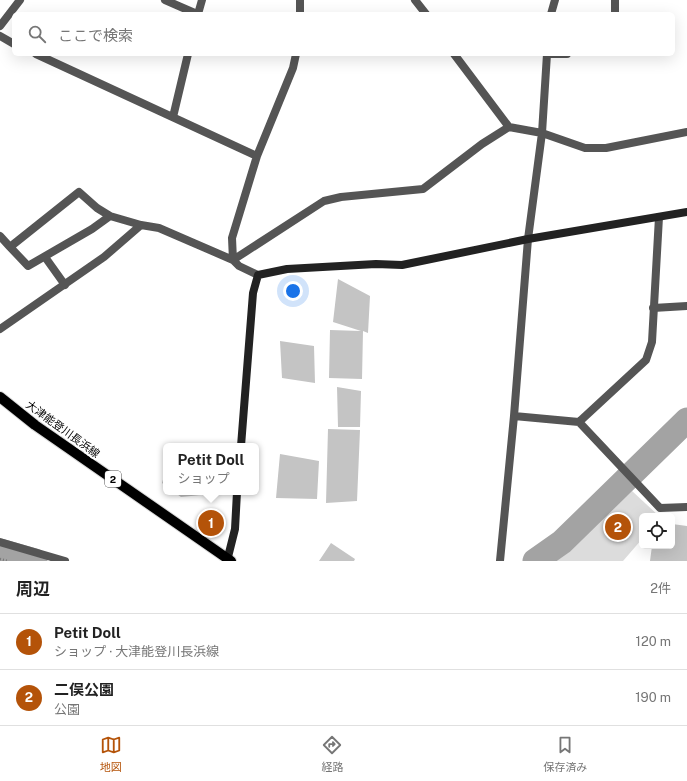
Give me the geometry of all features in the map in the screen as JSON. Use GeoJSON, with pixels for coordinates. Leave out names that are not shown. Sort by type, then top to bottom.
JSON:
{"type":"FeatureCollection","features":[{"type":"Feature","properties":{"kind":"main road","name":"大津能登川長浜線"},"geometry":{"type":"LineString","coordinates":[[0,397],[35,425],[229,560]]}},
{"type":"Feature","properties":{"kind":"street"},"geometry":{"type":"LineString","coordinates":[[0,26],[20,0]]}},
{"type":"Feature","properties":{"kind":"street"},"geometry":{"type":"LineString","coordinates":[[165,0],[192,12]]}},
{"type":"Feature","properties":{"kind":"street"},"geometry":{"type":"LineString","coordinates":[[198,12],[202,0]]}},
{"type":"Feature","properties":{"kind":"street"},"geometry":{"type":"LineString","coordinates":[[300,0],[300,12]]}},
{"type":"Feature","properties":{"kind":"street"},"geometry":{"type":"LineString","coordinates":[[415,0],[424,12]]}},
{"type":"Feature","properties":{"kind":"street"},"geometry":{"type":"LineString","coordinates":[[552,12],[555,0]]}},
{"type":"Feature","properties":{"kind":"street"},"geometry":{"type":"LineString","coordinates":[[615,0],[616,12]]}},
{"type":"Feature","properties":{"kind":"street"},"geometry":{"type":"LineString","coordinates":[[0,36],[12,43]]}},
{"type":"Feature","properties":{"kind":"street"},"geometry":{"type":"LineString","coordinates":[[40,56],[257,156]]}},
{"type":"Feature","properties":{"kind":"street"},"geometry":{"type":"LineString","coordinates":[[173,117],[188,56]]}},
{"type":"Feature","properties":{"kind":"street"},"geometry":{"type":"LineString","coordinates":[[233,260],[232,238],[257,156],[293,68],[296,56]]}},
{"type":"Feature","properties":{"kind":"street"},"geometry":{"type":"LineString","coordinates":[[456,56],[509,127]]}},
{"type":"Feature","properties":{"kind":"street"},"geometry":{"type":"LineString","coordinates":[[500,561],[514,416],[528,239],[542,133],[547,56]]}},
{"type":"Feature","properties":{"kind":"street"},"geometry":{"type":"LineString","coordinates":[[233,260],[324,201],[341,197],[423,189],[482,144],[509,127],[542,133],[585,148],[599,148],[668,137],[687,132]]}},
{"type":"Feature","properties":{"kind":"street"},"geometry":{"type":"LineString","coordinates":[[10,246],[79,192],[97,208],[110,216],[141,225],[159,228],[233,260],[239,266],[258,275],[287,269],[402,264],[528,239],[687,212]]}},
{"type":"Feature","properties":{"kind":"street"},"geometry":{"type":"LineString","coordinates":[[0,236],[28,266],[110,216]]}},
{"type":"Feature","properties":{"kind":"street"},"geometry":{"type":"LineString","coordinates":[[579,422],[646,360],[652,342],[659,217]]}},
{"type":"Feature","properties":{"kind":"street"},"geometry":{"type":"LineString","coordinates":[[0,328],[104,257],[141,225]]}},
{"type":"Feature","properties":{"kind":"street"},"geometry":{"type":"LineString","coordinates":[[45,257],[65,285]]}},
{"type":"Feature","properties":{"kind":"street"},"geometry":{"type":"LineString","coordinates":[[241,443],[253,293],[258,275]]}},
{"type":"Feature","properties":{"kind":"street"},"geometry":{"type":"LineString","coordinates":[[653,308],[687,306]]}},
{"type":"Feature","properties":{"kind":"street"},"geometry":{"type":"LineString","coordinates":[[514,416],[579,422],[660,508],[687,507]]}},
{"type":"Feature","properties":{"kind":"street"},"geometry":{"type":"LineString","coordinates":[[229,560],[235,529],[238,495]]}},
{"type":"Feature","properties":{"kind":"street"},"geometry":{"type":"LineString","coordinates":[[0,542],[65,561]]}},
{"type":"Feature","properties":{"kind":"path"},"geometry":{"type":"LineString","coordinates":[[0,559],[8,561]]}},
{"type":"Feature","properties":{"kind":"shaded area"},"geometry":{"type":"Polygon","coordinates":[[[632,491],[656,513],[639,513],[639,542],[623,561],[552,561],[582,538],[632,491]]]}},
{"type":"Feature","properties":{"kind":"building"},"geometry":{"type":"Polygon","coordinates":[[[338,279],[370,296],[368,333],[363,331],[362,379],[329,378],[330,330],[361,331],[333,322],[338,279]]]}},
{"type":"Feature","properties":{"kind":"building"},"geometry":{"type":"Polygon","coordinates":[[[280,341],[314,346],[315,383],[282,378],[280,341]]]}},
{"type":"Feature","properties":{"kind":"building"},"geometry":{"type":"Polygon","coordinates":[[[337,387],[361,391],[360,427],[338,427],[337,387]]]}},
{"type":"Feature","properties":{"kind":"building"},"geometry":{"type":"Polygon","coordinates":[[[328,429],[360,430],[357,501],[326,503],[328,429]]]}},
{"type":"Feature","properties":{"kind":"building"},"geometry":{"type":"Polygon","coordinates":[[[280,454],[319,461],[317,499],[276,498],[280,454]]]}},
{"type":"Feature","properties":{"kind":"building"},"geometry":{"type":"Polygon","coordinates":[[[178,495],[201,495],[181,497],[178,495]]]}},
{"type":"Feature","properties":{"kind":"building"},"geometry":{"type":"Polygon","coordinates":[[[675,524],[687,526],[687,561],[650,561],[652,549],[675,549],[675,524]]]}},
{"type":"Feature","properties":{"kind":"building"},"geometry":{"type":"Polygon","coordinates":[[[331,543],[355,559],[354,561],[319,561],[331,543]]]}},
{"type":"Feature","properties":{"kind":"waterway"},"geometry":{"type":"LineString","coordinates":[[535,561],[562,542],[687,420]]}},
{"type":"Feature","properties":{"kind":"waterway"},"geometry":{"type":"LineString","coordinates":[[0,551],[35,561]]}},
{"type":"Feature","properties":{"kind":"place","name":"Petit Doll"},"geometry":{"type":"Point","coordinates":[211,523]}},
{"type":"Feature","properties":{"kind":"place","name":"二俣公園"},"geometry":{"type":"Point","coordinates":[618,527]}}]}
